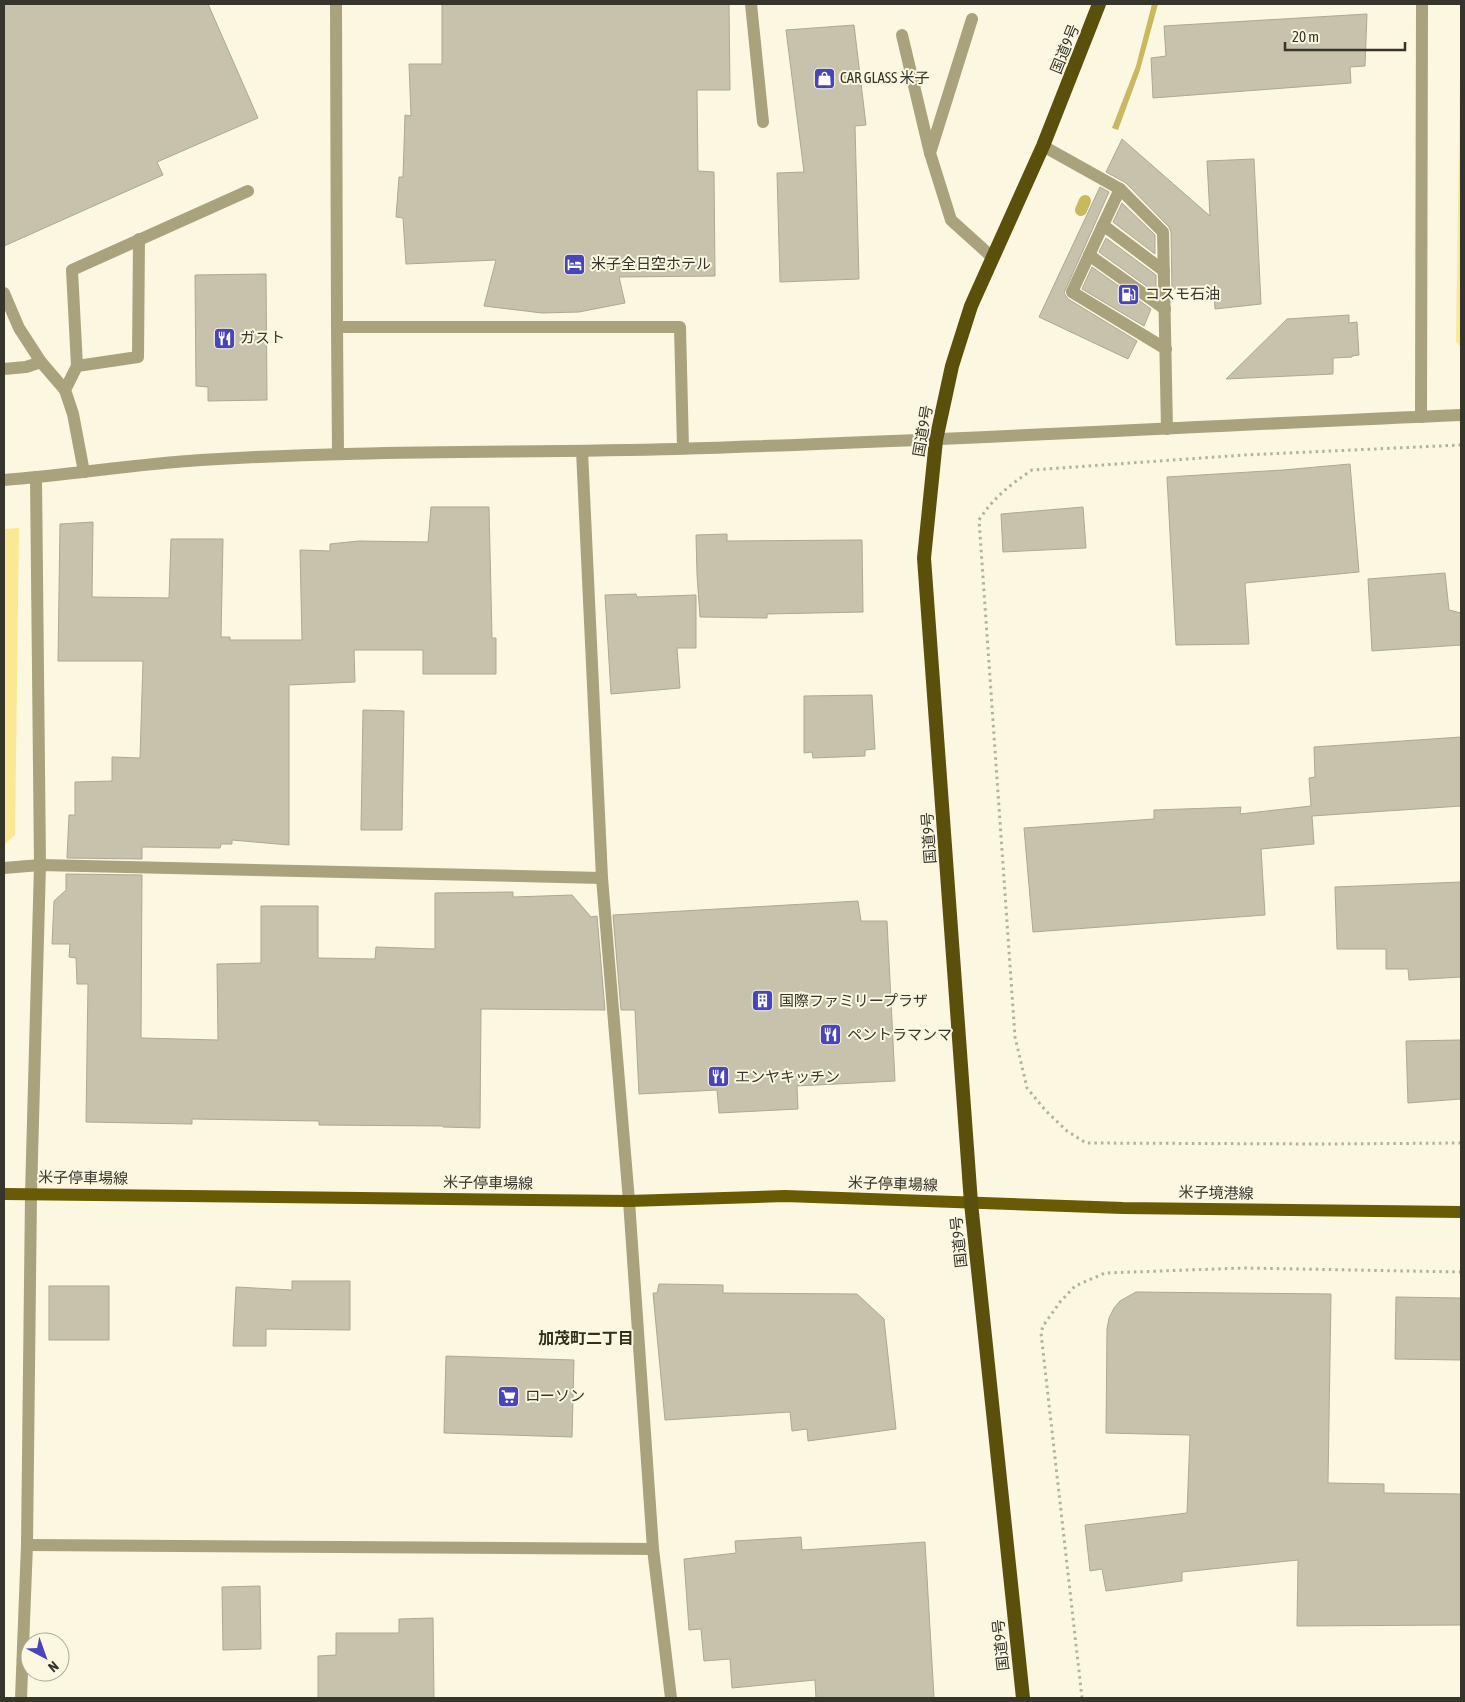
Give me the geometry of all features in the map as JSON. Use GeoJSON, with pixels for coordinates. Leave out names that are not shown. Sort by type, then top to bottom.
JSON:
{"type":"FeatureCollection","features":[{"type":"Feature","properties":{"kind":"highway","name":"国道9号"},"geometry":{"type":"LineString","coordinates":[[1022,1698],[971,1203],[924,558],[936,440],[952,366],[971,306],[1043,146],[1100,4]]}},
{"type":"Feature","properties":{"kind":"main road","name":"米子停車場線"},"geometry":{"type":"LineString","coordinates":[[4,1194],[629,1201],[785,1196],[971,1203]]}},
{"type":"Feature","properties":{"kind":"main road","name":"米子境港線"},"geometry":{"type":"LineString","coordinates":[[971,1203],[1123,1208],[1461,1212]]}},
{"type":"Feature","properties":{"kind":"street"},"geometry":{"type":"LineString","coordinates":[[336,4],[338,454]]}},
{"type":"Feature","properties":{"kind":"street"},"geometry":{"type":"LineString","coordinates":[[752,4],[763,122]]}},
{"type":"Feature","properties":{"kind":"street"},"geometry":{"type":"LineString","coordinates":[[1421,417],[1422,4]]}},
{"type":"Feature","properties":{"kind":"street"},"geometry":{"type":"LineString","coordinates":[[930,153],[972,19]]}},
{"type":"Feature","properties":{"kind":"street"},"geometry":{"type":"LineString","coordinates":[[902,35],[930,153],[951,220],[992,257]]}},
{"type":"Feature","properties":{"kind":"street"},"geometry":{"type":"LineString","coordinates":[[1043,146],[1120,189],[1163,232],[1167,429]]}},
{"type":"Feature","properties":{"kind":"street"},"geometry":{"type":"LineString","coordinates":[[1120,189],[1072,292],[1166,349]]}},
{"type":"Feature","properties":{"kind":"street"},"geometry":{"type":"LineString","coordinates":[[65,390],[77,366],[72,270],[248,191]]}},
{"type":"Feature","properties":{"kind":"street"},"geometry":{"type":"LineString","coordinates":[[1103,225],[1164,271]]}},
{"type":"Feature","properties":{"kind":"street"},"geometry":{"type":"LineString","coordinates":[[77,366],[138,357],[139,239]]}},
{"type":"Feature","properties":{"kind":"street"},"geometry":{"type":"LineString","coordinates":[[1089,255],[1165,309]]}},
{"type":"Feature","properties":{"kind":"street"},"geometry":{"type":"LineString","coordinates":[[4,294],[18,328],[41,362],[65,390],[73,414],[84,472]]}},
{"type":"Feature","properties":{"kind":"street"},"geometry":{"type":"LineString","coordinates":[[337,326],[680,327],[683,448]]}},
{"type":"Feature","properties":{"kind":"street"},"geometry":{"type":"LineString","coordinates":[[4,369],[26,367],[41,362]]}},
{"type":"Feature","properties":{"kind":"street"},"geometry":{"type":"LineString","coordinates":[[4,480],[198,460],[338,454],[582,452],[936,440],[1461,415]]}},
{"type":"Feature","properties":{"kind":"street"},"geometry":{"type":"LineString","coordinates":[[582,452],[602,878],[629,1201],[653,1548],[671,1698]]}},
{"type":"Feature","properties":{"kind":"street"},"geometry":{"type":"LineString","coordinates":[[21,1698],[27,1545],[31,1194],[40,866],[36,477]]}},
{"type":"Feature","properties":{"kind":"street"},"geometry":{"type":"LineString","coordinates":[[4,868],[40,866],[602,878]]}},
{"type":"Feature","properties":{"kind":"street"},"geometry":{"type":"LineString","coordinates":[[27,1545],[653,1548]]}},
{"type":"Feature","properties":{"kind":"path"},"geometry":{"type":"LineString","coordinates":[[1461,445],[1244,456],[1032,470],[1011,484],[989,504],[979,520],[1015,1037],[1027,1088],[1067,1132],[1086,1142],[1461,1143]]}},
{"type":"Feature","properties":{"kind":"path"},"geometry":{"type":"LineString","coordinates":[[1082,1698],[1041,1333],[1043,1326],[1060,1302],[1075,1286],[1105,1273],[1244,1268],[1461,1272]]}},
{"type":"Feature","properties":{"kind":"shaded area"},"geometry":{"type":"Polygon","coordinates":[[[1152,4],[1158,4],[1140,70],[1118,130],[1112,128],[1136,66],[1152,4]]]}},
{"type":"Feature","properties":{"kind":"shaded area"},"geometry":{"type":"Polygon","coordinates":[[[1461,4],[1461,347],[1456,342],[1461,4]]]}},
{"type":"Feature","properties":{"kind":"shaded area"},"geometry":{"type":"Polygon","coordinates":[[[19,528],[15,835],[4,845],[4,529],[19,528]]]}},
{"type":"Feature","properties":{"kind":"building"},"geometry":{"type":"Polygon","coordinates":[[[4,4],[208,4],[258,118],[157,162],[163,175],[4,246],[4,4]]]}},
{"type":"Feature","properties":{"kind":"building"},"geometry":{"type":"Polygon","coordinates":[[[442,4],[729,4],[730,90],[697,90],[698,171],[714,172],[715,276],[619,277],[625,303],[579,312],[542,313],[484,306],[496,260],[406,264],[403,218],[396,217],[399,177],[403,177],[405,115],[411,116],[409,64],[442,64],[442,4]]]}},
{"type":"Feature","properties":{"kind":"building"},"geometry":{"type":"Polygon","coordinates":[[[1367,14],[1365,66],[1350,67],[1351,83],[1153,98],[1151,58],[1166,56],[1164,26],[1367,14]]]}},
{"type":"Feature","properties":{"kind":"building"},"geometry":{"type":"Polygon","coordinates":[[[854,25],[866,125],[855,126],[859,279],[780,282],[777,173],[804,172],[786,30],[854,25]]]}},
{"type":"Feature","properties":{"kind":"building"},"geometry":{"type":"Polygon","coordinates":[[[1122,139],[1210,216],[1207,161],[1254,159],[1261,304],[1215,309],[1214,287],[1172,289],[1171,232],[1169,227],[1126,183],[1106,172],[1122,139]]]}},
{"type":"Feature","properties":{"kind":"building"},"geometry":{"type":"Polygon","coordinates":[[[1100,187],[1109,192],[1064,293],[1068,299],[1137,341],[1128,359],[1039,317],[1100,187]]]}},
{"type":"Feature","properties":{"kind":"building"},"geometry":{"type":"Polygon","coordinates":[[[1122,203],[1155,235],[1155,254],[1113,222],[1122,203]]]}},
{"type":"Feature","properties":{"kind":"building"},"geometry":{"type":"Polygon","coordinates":[[[1106,238],[1156,275],[1156,293],[1099,252],[1106,238]]]}},
{"type":"Feature","properties":{"kind":"building"},"geometry":{"type":"Polygon","coordinates":[[[1092,267],[1151,309],[1144,326],[1082,289],[1092,267]]]}},
{"type":"Feature","properties":{"kind":"building"},"geometry":{"type":"Polygon","coordinates":[[[266,274],[267,400],[208,401],[208,387],[196,386],[195,275],[266,274]]]}},
{"type":"Feature","properties":{"kind":"building"},"geometry":{"type":"Polygon","coordinates":[[[1349,315],[1349,323],[1357,322],[1359,355],[1333,358],[1333,374],[1226,379],[1287,319],[1349,315]]]}},
{"type":"Feature","properties":{"kind":"building"},"geometry":{"type":"Polygon","coordinates":[[[1350,464],[1359,572],[1245,583],[1249,644],[1176,645],[1167,477],[1350,464]]]}},
{"type":"Feature","properties":{"kind":"building"},"geometry":{"type":"Polygon","coordinates":[[[431,507],[489,507],[492,638],[496,638],[496,674],[423,674],[423,650],[354,650],[355,682],[289,685],[289,845],[232,840],[232,844],[221,844],[220,848],[142,847],[142,859],[67,858],[69,815],[75,815],[75,782],[112,781],[112,757],[140,758],[143,661],[58,661],[60,524],[93,522],[92,597],[169,598],[171,539],[223,539],[221,637],[230,637],[230,640],[302,640],[300,550],[330,551],[330,544],[359,541],[428,542],[431,507]]]}},
{"type":"Feature","properties":{"kind":"building"},"geometry":{"type":"Polygon","coordinates":[[[1083,507],[1086,548],[1003,552],[1001,514],[1083,507]]]}},
{"type":"Feature","properties":{"kind":"building"},"geometry":{"type":"Polygon","coordinates":[[[727,534],[727,541],[862,540],[863,612],[767,614],[767,618],[700,617],[696,535],[727,534]]]}},
{"type":"Feature","properties":{"kind":"building"},"geometry":{"type":"Polygon","coordinates":[[[1445,573],[1449,610],[1461,613],[1461,645],[1372,651],[1368,579],[1445,573]]]}},
{"type":"Feature","properties":{"kind":"building"},"geometry":{"type":"Polygon","coordinates":[[[636,594],[637,597],[696,595],[696,648],[677,648],[680,688],[611,694],[605,595],[636,594]]]}},
{"type":"Feature","properties":{"kind":"building"},"geometry":{"type":"Polygon","coordinates":[[[872,695],[875,749],[865,750],[865,756],[813,758],[812,752],[804,753],[804,696],[872,695]]]}},
{"type":"Feature","properties":{"kind":"building"},"geometry":{"type":"Polygon","coordinates":[[[363,710],[404,711],[402,830],[361,830],[363,710]]]}},
{"type":"Feature","properties":{"kind":"building"},"geometry":{"type":"Polygon","coordinates":[[[1461,737],[1461,806],[1312,816],[1314,844],[1261,849],[1265,915],[1033,932],[1024,828],[1154,819],[1154,810],[1241,807],[1240,814],[1311,806],[1309,778],[1315,777],[1314,747],[1461,737]]]}},
{"type":"Feature","properties":{"kind":"building"},"geometry":{"type":"Polygon","coordinates":[[[66,874],[142,875],[141,1038],[218,1040],[217,964],[261,963],[261,906],[318,906],[318,958],[375,959],[376,947],[435,949],[435,893],[513,892],[513,897],[572,895],[591,917],[597,916],[605,1010],[481,1009],[480,1128],[319,1125],[319,1121],[192,1119],[192,1124],[86,1122],[88,984],[77,984],[76,958],[69,957],[70,944],[52,944],[54,901],[66,890],[66,874]]]}},
{"type":"Feature","properties":{"kind":"building"},"geometry":{"type":"Polygon","coordinates":[[[1461,882],[1461,977],[1409,980],[1408,969],[1386,969],[1386,949],[1337,949],[1335,887],[1461,882]]]}},
{"type":"Feature","properties":{"kind":"building","name":"国際ファミリープラザ"},"geometry":{"type":"Polygon","coordinates":[[[858,901],[861,921],[887,921],[895,1081],[797,1086],[798,1109],[719,1113],[717,1090],[639,1094],[635,1010],[621,1010],[613,915],[858,901]]]}},
{"type":"Feature","properties":{"kind":"building"},"geometry":{"type":"Polygon","coordinates":[[[1461,1040],[1461,1099],[1408,1103],[1406,1041],[1461,1040]]]}},
{"type":"Feature","properties":{"kind":"building"},"geometry":{"type":"Polygon","coordinates":[[[292,1281],[350,1281],[350,1330],[266,1329],[266,1346],[233,1346],[236,1287],[292,1290],[292,1281]]]}},
{"type":"Feature","properties":{"kind":"building"},"geometry":{"type":"Polygon","coordinates":[[[659,1284],[723,1285],[723,1293],[857,1294],[884,1319],[896,1429],[808,1441],[807,1429],[792,1431],[790,1412],[665,1420],[653,1293],[657,1293],[659,1284]]]}},
{"type":"Feature","properties":{"kind":"building"},"geometry":{"type":"Polygon","coordinates":[[[49,1286],[109,1286],[109,1340],[49,1340],[49,1286]]]}},
{"type":"Feature","properties":{"kind":"building"},"geometry":{"type":"Polygon","coordinates":[[[1136,1292],[1331,1294],[1328,1483],[1384,1484],[1384,1493],[1461,1494],[1461,1625],[1297,1626],[1298,1560],[1182,1572],[1182,1581],[1106,1591],[1102,1569],[1090,1571],[1085,1525],[1187,1513],[1190,1435],[1106,1433],[1107,1329],[1109,1318],[1120,1301],[1136,1292]]]}},
{"type":"Feature","properties":{"kind":"building"},"geometry":{"type":"Polygon","coordinates":[[[1396,1297],[1461,1298],[1461,1360],[1395,1359],[1396,1297]]]}},
{"type":"Feature","properties":{"kind":"building","name":"ローソン"},"geometry":{"type":"Polygon","coordinates":[[[446,1356],[574,1360],[572,1437],[444,1433],[446,1356]]]}},
{"type":"Feature","properties":{"kind":"building"},"geometry":{"type":"Polygon","coordinates":[[[801,1537],[802,1550],[925,1542],[934,1698],[816,1698],[815,1680],[732,1688],[730,1659],[704,1661],[701,1629],[689,1630],[684,1559],[736,1553],[735,1541],[801,1537]]]}},
{"type":"Feature","properties":{"kind":"building"},"geometry":{"type":"Polygon","coordinates":[[[260,1586],[261,1649],[223,1650],[222,1587],[260,1586]]]}},
{"type":"Feature","properties":{"kind":"building"},"geometry":{"type":"Polygon","coordinates":[[[433,1618],[434,1698],[318,1698],[318,1656],[336,1655],[336,1633],[399,1633],[399,1619],[433,1618]]]}},
{"type":"Feature","properties":{"kind":"waterway"},"geometry":{"type":"LineString","coordinates":[[1081,210],[1085,201]]}},
{"type":"Feature","properties":{"kind":"place","name":"CAR GLASS 米子"},"geometry":{"type":"Point","coordinates":[824,78]}},
{"type":"Feature","properties":{"kind":"place","name":"米子全日空ホテル"},"geometry":{"type":"Point","coordinates":[575,264]}},
{"type":"Feature","properties":{"kind":"place","name":"コスモ石油"},"geometry":{"type":"Point","coordinates":[1129,294]}},
{"type":"Feature","properties":{"kind":"place","name":"ガスト"},"geometry":{"type":"Point","coordinates":[224,338]}},
{"type":"Feature","properties":{"kind":"place","name":"国際ファミリープラザ"},"geometry":{"type":"Point","coordinates":[763,1001]}},
{"type":"Feature","properties":{"kind":"place","name":"ペントラマンマ"},"geometry":{"type":"Point","coordinates":[831,1035]}},
{"type":"Feature","properties":{"kind":"place","name":"エンヤキッチン"},"geometry":{"type":"Point","coordinates":[719,1077]}},
{"type":"Feature","properties":{"kind":"place","name":"ローソン"},"geometry":{"type":"Point","coordinates":[509,1396]}},
{"type":"Feature","properties":{"kind":"district","name":"加茂町二丁目"},"geometry":{"type":"Point","coordinates":[586,1338]}}]}
